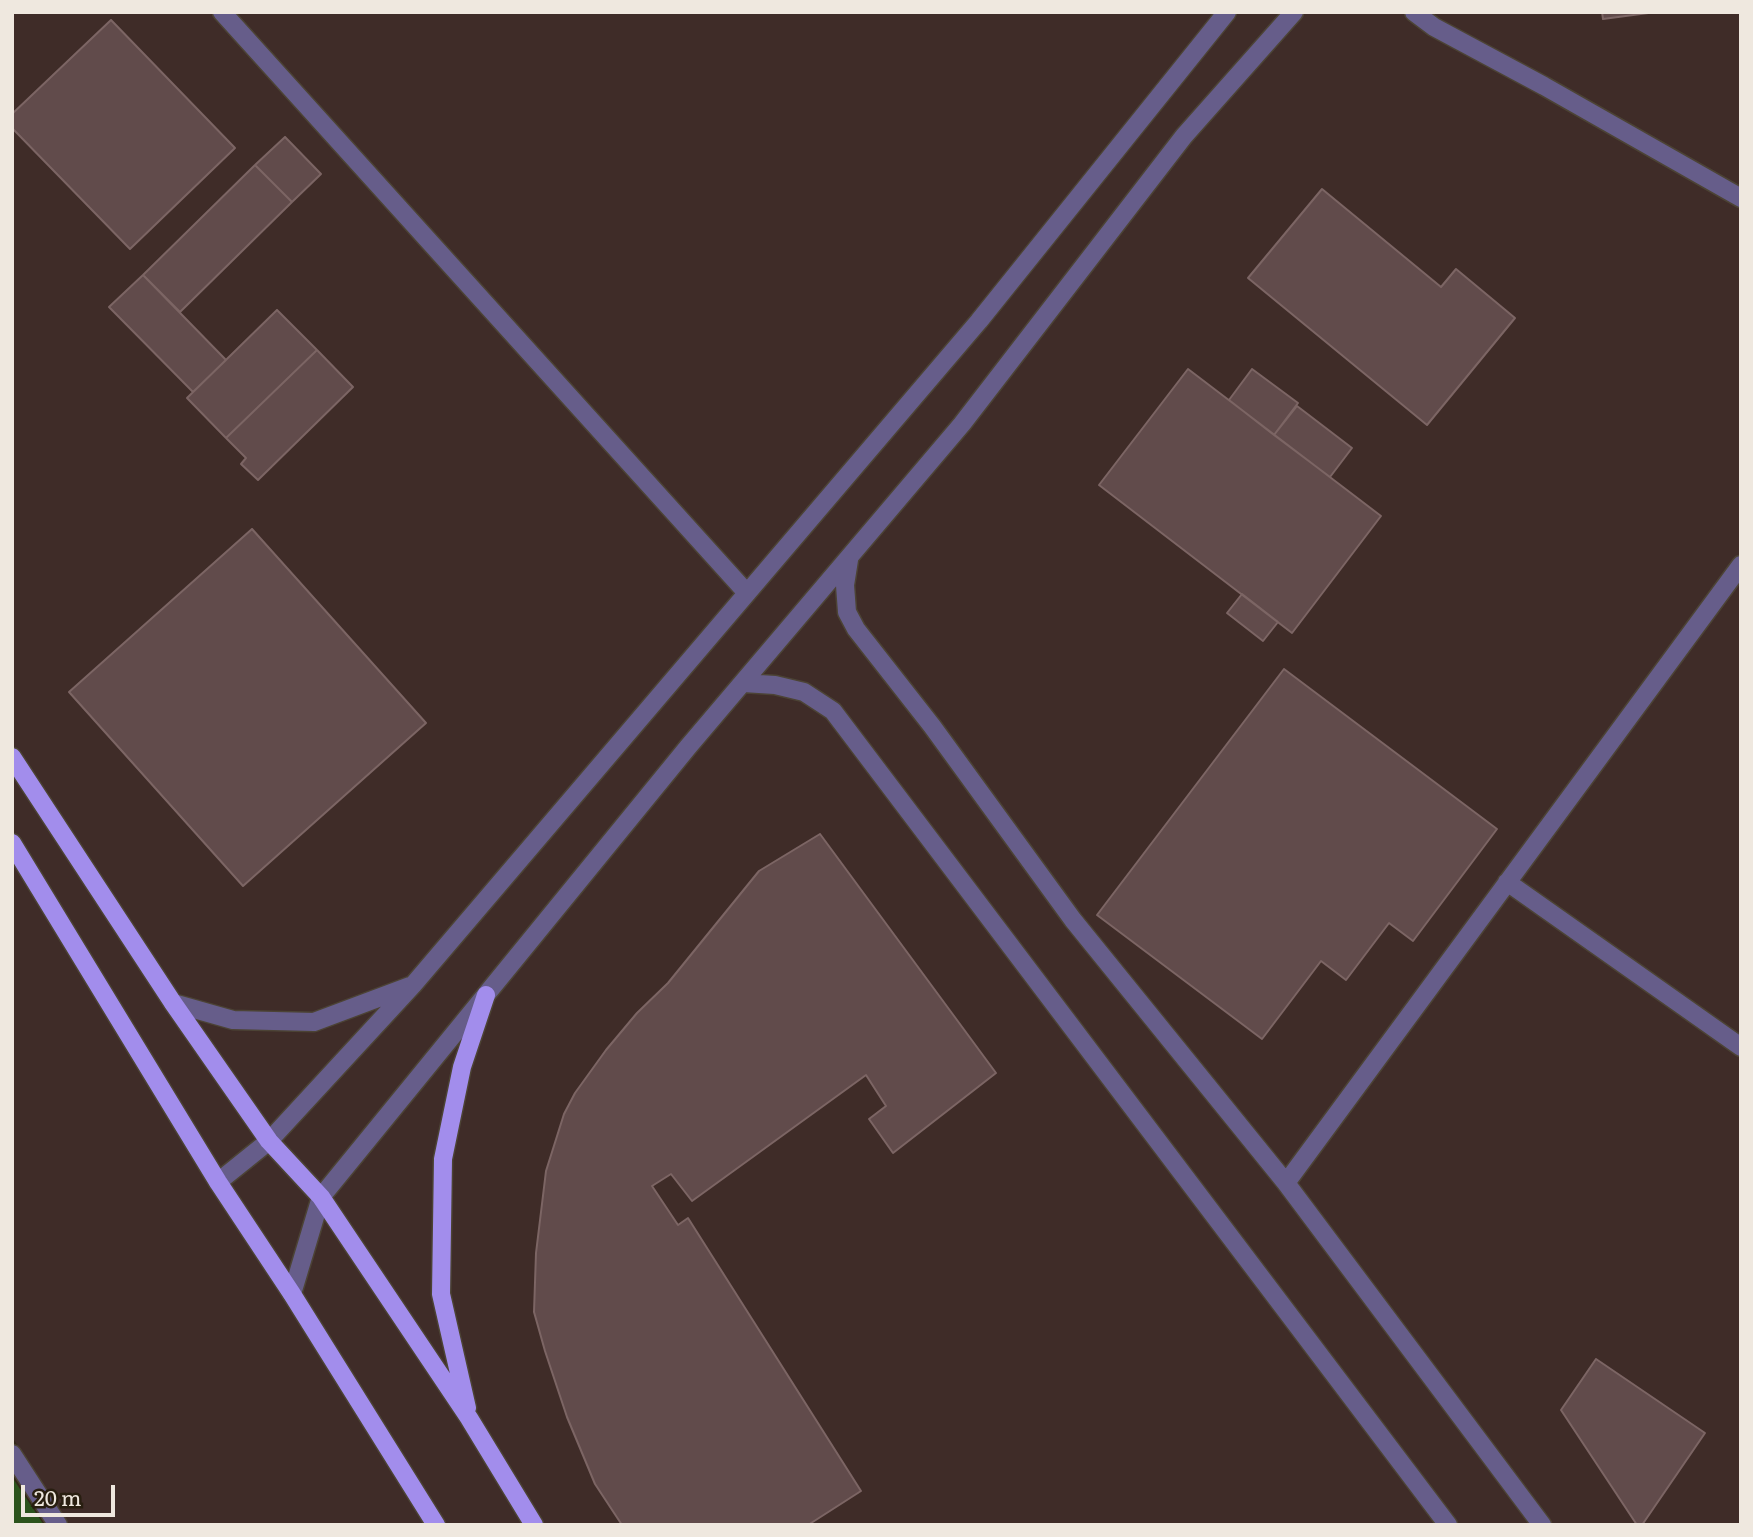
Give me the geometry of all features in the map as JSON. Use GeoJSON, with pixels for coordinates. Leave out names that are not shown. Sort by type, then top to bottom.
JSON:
{"type":"FeatureCollection","features":[{"type":"Feature","properties":{"kind":"main road"},"geometry":{"type":"LineString","coordinates":[[12,757],[173,1003],[269,1141],[321,1197],[469,1418],[534,1525]]}},
{"type":"Feature","properties":{"kind":"main road"},"geometry":{"type":"LineString","coordinates":[[12,843],[218,1182],[292,1294],[436,1525]]}},
{"type":"Feature","properties":{"kind":"main road"},"geometry":{"type":"LineString","coordinates":[[469,1418],[441,1294],[443,1158],[462,1067],[486,995]]}},
{"type":"Feature","properties":{"kind":"street"},"geometry":{"type":"LineString","coordinates":[[222,12],[746,593]]}},
{"type":"Feature","properties":{"kind":"street"},"geometry":{"type":"LineString","coordinates":[[218,1182],[269,1141],[414,985],[979,321],[1227,12]]}},
{"type":"Feature","properties":{"kind":"street"},"geometry":{"type":"LineString","coordinates":[[292,1294],[321,1197],[743,683],[962,424],[1184,136],[1294,12]]}},
{"type":"Feature","properties":{"kind":"street"},"geometry":{"type":"LineString","coordinates":[[1414,12],[1434,27],[1741,198]]}},
{"type":"Feature","properties":{"kind":"street"},"geometry":{"type":"LineString","coordinates":[[849,559],[845,585],[848,612],[856,629],[932,726],[1073,920],[1286,1183],[1542,1525]]}},
{"type":"Feature","properties":{"kind":"street"},"geometry":{"type":"LineString","coordinates":[[1286,1183],[1741,565]]}},
{"type":"Feature","properties":{"kind":"street"},"geometry":{"type":"LineString","coordinates":[[743,683],[775,685],[804,692],[833,711],[1448,1525]]}},
{"type":"Feature","properties":{"kind":"street"},"geometry":{"type":"LineString","coordinates":[[1507,882],[1741,1047]]}},
{"type":"Feature","properties":{"kind":"street"},"geometry":{"type":"LineString","coordinates":[[173,1003],[233,1020],[314,1022],[414,985]]}},
{"type":"Feature","properties":{"kind":"street"},"geometry":{"type":"LineString","coordinates":[[12,1454],[58,1525]]}},
{"type":"Feature","properties":{"kind":"shaded area"},"geometry":{"type":"Polygon","coordinates":[[[12,12],[1741,12],[1741,1525],[70,1525],[12,1437],[12,12]]]}},
{"type":"Feature","properties":{"kind":"green space"},"geometry":{"type":"Polygon","coordinates":[[[12,1477],[44,1525],[12,1525],[12,1477]]]}},
{"type":"Feature","properties":{"kind":"building"},"geometry":{"type":"Polygon","coordinates":[[[1602,12],[1656,12],[1603,19],[1602,12]]]}},
{"type":"Feature","properties":{"kind":"building"},"geometry":{"type":"Polygon","coordinates":[[[111,20],[235,148],[130,249],[12,128],[12,114],[111,20]]]}},
{"type":"Feature","properties":{"kind":"building"},"geometry":{"type":"Polygon","coordinates":[[[285,137],[321,174],[292,202],[255,165],[285,137]]]}},
{"type":"Feature","properties":{"kind":"building"},"geometry":{"type":"Polygon","coordinates":[[[255,165],[292,202],[180,312],[143,275],[255,165]]]}},
{"type":"Feature","properties":{"kind":"building"},"geometry":{"type":"Polygon","coordinates":[[[1322,189],[1441,287],[1456,269],[1515,318],[1427,425],[1248,278],[1322,189]]]}},
{"type":"Feature","properties":{"kind":"building"},"geometry":{"type":"Polygon","coordinates":[[[143,275],[226,360],[193,392],[109,307],[143,275]]]}},
{"type":"Feature","properties":{"kind":"building"},"geometry":{"type":"Polygon","coordinates":[[[277,310],[317,350],[226,438],[187,398],[277,310]]]}},
{"type":"Feature","properties":{"kind":"building"},"geometry":{"type":"Polygon","coordinates":[[[317,350],[353,387],[258,480],[241,464],[246,458],[226,438],[317,350]]]}},
{"type":"Feature","properties":{"kind":"building"},"geometry":{"type":"Polygon","coordinates":[[[1188,369],[1381,516],[1292,633],[1099,485],[1188,369]]]}},
{"type":"Feature","properties":{"kind":"building"},"geometry":{"type":"Polygon","coordinates":[[[1252,369],[1298,403],[1274,435],[1229,400],[1252,369]]]}},
{"type":"Feature","properties":{"kind":"building"},"geometry":{"type":"Polygon","coordinates":[[[1297,406],[1352,448],[1330,477],[1274,435],[1297,406]]]}},
{"type":"Feature","properties":{"kind":"building"},"geometry":{"type":"Polygon","coordinates":[[[252,529],[426,723],[243,886],[69,692],[252,529]]]}},
{"type":"Feature","properties":{"kind":"building"},"geometry":{"type":"Polygon","coordinates":[[[1242,594],[1278,622],[1263,641],[1227,613],[1242,594]]]}},
{"type":"Feature","properties":{"kind":"building"},"geometry":{"type":"Polygon","coordinates":[[[1284,669],[1497,829],[1413,941],[1389,923],[1346,980],[1321,961],[1262,1039],[1097,915],[1284,669]]]}},
{"type":"Feature","properties":{"kind":"building"},"geometry":{"type":"Polygon","coordinates":[[[820,834],[996,1073],[893,1153],[869,1119],[886,1106],[866,1075],[692,1201],[671,1174],[652,1186],[678,1225],[688,1218],[861,1491],[808,1525],[622,1525],[595,1484],[567,1417],[534,1312],[536,1253],[546,1171],[564,1114],[575,1093],[606,1050],[637,1013],[668,983],[759,871],[820,834]]]}},
{"type":"Feature","properties":{"kind":"building"},"geometry":{"type":"Polygon","coordinates":[[[1596,1359],[1705,1433],[1642,1525],[1637,1525],[1561,1410],[1596,1359]]]}}]}
